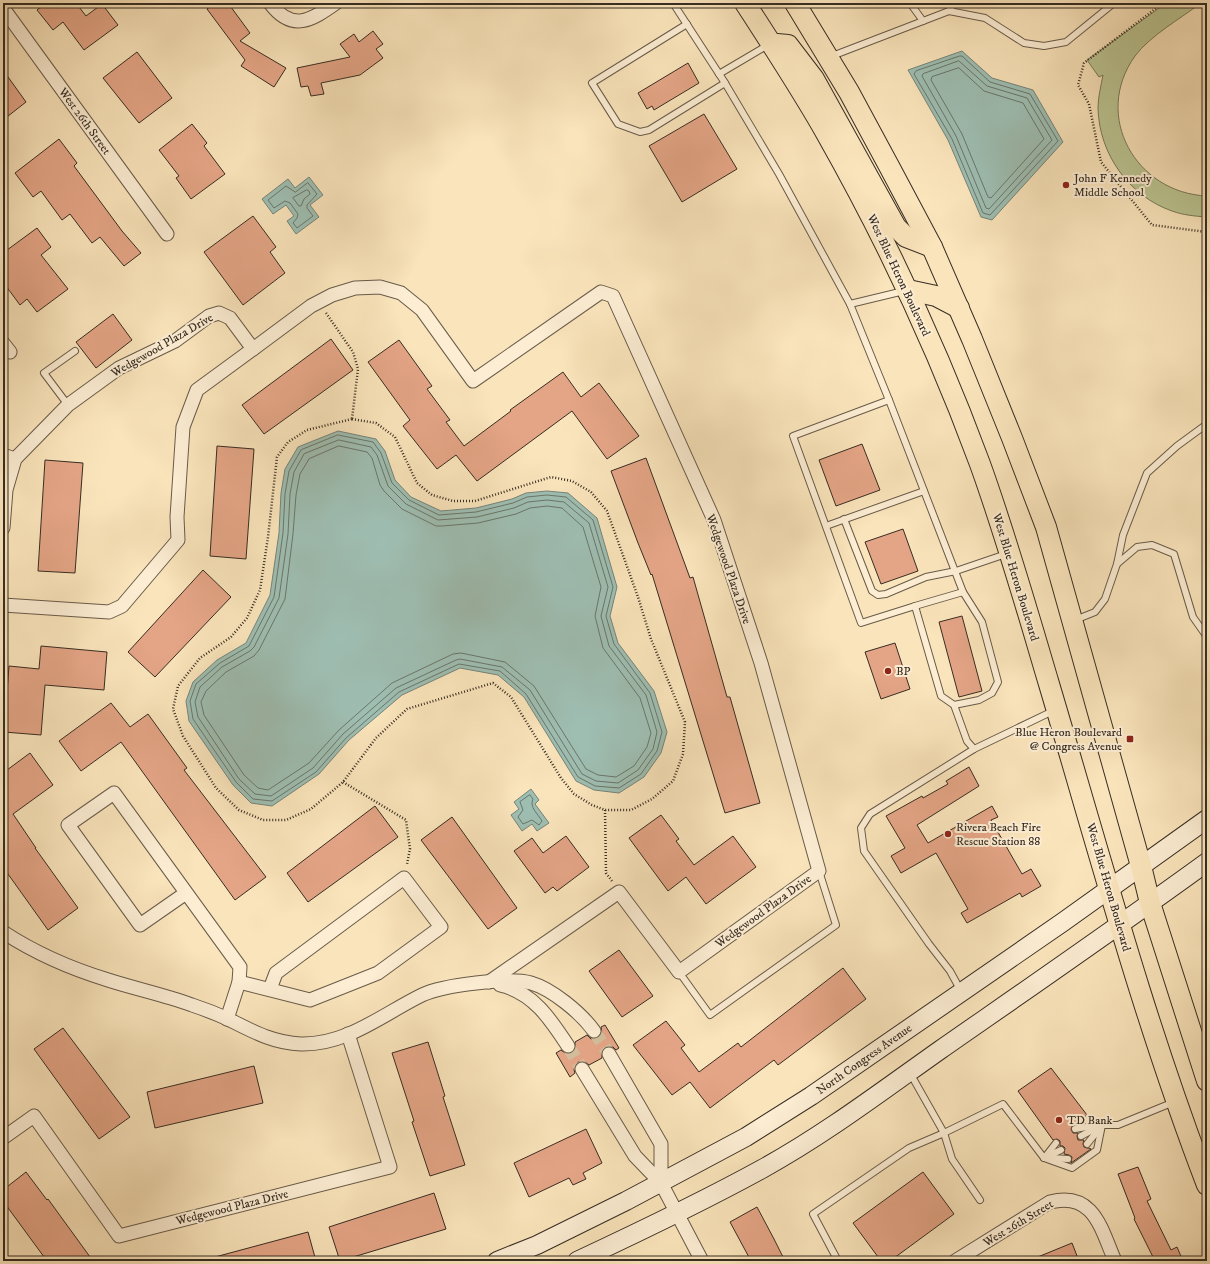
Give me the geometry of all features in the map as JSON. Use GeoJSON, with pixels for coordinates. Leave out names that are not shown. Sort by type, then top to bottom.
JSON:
{"type":"FeatureCollection","features":[{"type":"Feature","properties":{"kind":"main road","name":"West Blue Heron Boulevard"},"geometry":{"type":"LineString","coordinates":[[745,3],[829,138],[868,210],[908,290],[948,382],[981,465],[1010,553],[1159,1052],[1207,1185]]}},
{"type":"Feature","properties":{"kind":"main road"},"geometry":{"type":"LineString","coordinates":[[794,3],[828,58],[890,168],[932,247],[959,308],[1012,438],[1043,519],[1073,621],[1150,903],[1207,1081]]}},
{"type":"Feature","properties":{"kind":"main road"},"geometry":{"type":"LineString","coordinates":[[771,43],[788,45],[814,79],[896,227],[906,237],[932,247]]}},
{"type":"Feature","properties":{"kind":"main road"},"geometry":{"type":"LineString","coordinates":[[908,290],[936,296],[959,308]]}},
{"type":"Feature","properties":{"kind":"street"},"geometry":{"type":"LineString","coordinates":[[270,3],[278,12],[299,21],[306,21],[317,17],[336,3]]}},
{"type":"Feature","properties":{"kind":"street","name":"West 26th Street"},"geometry":{"type":"LineString","coordinates":[[3,8],[167,234]]}},
{"type":"Feature","properties":{"kind":"street","name":"Wedgewood Plaza Drive"},"geometry":{"type":"LineString","coordinates":[[3,605],[109,612],[122,606],[178,540],[177,517],[183,427],[197,390],[318,302],[332,295],[355,288],[380,287],[400,293],[422,310],[473,381],[601,292],[613,296],[714,520],[761,663],[819,871],[679,972]]}},
{"type":"Feature","properties":{"kind":"street","name":"Wedgewood Plaza Drive"},"geometry":{"type":"LineString","coordinates":[[3,528],[9,457],[68,405],[119,368],[175,340],[209,316],[219,313],[230,318],[253,348]]}},
{"type":"Feature","properties":{"kind":"street"},"geometry":{"type":"LineString","coordinates":[[186,892],[140,925],[68,826],[114,793],[186,892],[240,967],[239,982],[227,1019]]}},
{"type":"Feature","properties":{"kind":"street","name":"North Congress Avenue"},"geometry":{"type":"LineString","coordinates":[[497,1261],[544,1241],[661,1183],[746,1137],[806,1099],[1207,819]]}},
{"type":"Feature","properties":{"kind":"street"},"geometry":{"type":"LineString","coordinates":[[577,1261],[762,1169],[801,1146],[909,1072],[1207,862]]}},
{"type":"Feature","properties":{"kind":"street"},"geometry":{"type":"LineString","coordinates":[[239,982],[270,990],[310,1000],[378,973],[441,927],[404,878],[276,973],[270,990]]}},
{"type":"Feature","properties":{"kind":"street"},"geometry":{"type":"LineString","coordinates":[[489,982],[619,892],[679,972]]}},
{"type":"Feature","properties":{"kind":"street"},"geometry":{"type":"LineString","coordinates":[[3,932],[20,943],[42,954],[71,966],[107,980],[192,1004],[253,1032],[283,1043],[316,1044],[348,1034],[390,1014],[424,994],[456,986],[505,980],[531,983],[543,988],[558,997],[594,1031]]}},
{"type":"Feature","properties":{"kind":"street"},"geometry":{"type":"LineString","coordinates":[[489,982],[508,986],[533,1000],[546,1014],[568,1046]]}},
{"type":"Feature","properties":{"kind":"street","name":"Wedgewood Plaza Drive"},"geometry":{"type":"LineString","coordinates":[[3,1138],[34,1116],[119,1236],[390,1167],[348,1034]]}},
{"type":"Feature","properties":{"kind":"street"},"geometry":{"type":"LineString","coordinates":[[608,1054],[661,1144],[661,1183]]}},
{"type":"Feature","properties":{"kind":"street"},"geometry":{"type":"LineString","coordinates":[[582,1069],[635,1156],[661,1183],[702,1261]]}},
{"type":"Feature","properties":{"kind":"street","name":"West 26th Street"},"geometry":{"type":"LineString","coordinates":[[955,1261],[1050,1202],[1062,1199],[1073,1200],[1084,1204],[1093,1212],[1099,1222],[1115,1261]]}},
{"type":"Feature","properties":{"kind":"lane"},"geometry":{"type":"LineString","coordinates":[[672,3],[725,83],[779,174],[850,304],[889,400],[963,592],[982,622],[998,682],[992,693],[979,700],[954,705]]}},
{"type":"Feature","properties":{"kind":"lane"},"geometry":{"type":"LineString","coordinates":[[910,3],[923,21]]}},
{"type":"Feature","properties":{"kind":"lane"},"geometry":{"type":"LineString","coordinates":[[950,11],[954,3]]}},
{"type":"Feature","properties":{"kind":"lane"},"geometry":{"type":"LineString","coordinates":[[828,58],[950,11],[985,18],[1024,43],[1044,46],[1066,42],[1114,3]]}},
{"type":"Feature","properties":{"kind":"lane"},"geometry":{"type":"LineString","coordinates":[[687,24],[592,83],[618,124],[640,132],[650,130],[725,83]]}},
{"type":"Feature","properties":{"kind":"lane"},"geometry":{"type":"LineString","coordinates":[[719,74],[771,43]]}},
{"type":"Feature","properties":{"kind":"lane"},"geometry":{"type":"LineString","coordinates":[[850,304],[908,290]]}},
{"type":"Feature","properties":{"kind":"lane"},"geometry":{"type":"LineString","coordinates":[[68,405],[44,373],[75,351]]}},
{"type":"Feature","properties":{"kind":"lane"},"geometry":{"type":"LineString","coordinates":[[889,400],[793,436],[861,623],[963,592]]}},
{"type":"Feature","properties":{"kind":"lane"},"geometry":{"type":"LineString","coordinates":[[1073,621],[1095,612],[1105,599],[1117,564],[1123,535],[1147,473],[1177,446],[1207,424]]}},
{"type":"Feature","properties":{"kind":"lane"},"geometry":{"type":"LineString","coordinates":[[826,526],[924,491]]}},
{"type":"Feature","properties":{"kind":"lane"},"geometry":{"type":"LineString","coordinates":[[844,519],[872,590],[878,595],[886,594],[926,577],[956,571],[1010,553]]}},
{"type":"Feature","properties":{"kind":"lane"},"geometry":{"type":"LineString","coordinates":[[1117,564],[1137,547],[1152,545],[1174,554],[1193,617],[1207,636]]}},
{"type":"Feature","properties":{"kind":"lane"},"geometry":{"type":"LineString","coordinates":[[914,606],[941,696],[954,705],[967,741],[974,749]]}},
{"type":"Feature","properties":{"kind":"lane"},"geometry":{"type":"LineString","coordinates":[[961,992],[950,971],[929,944],[864,851],[861,828],[870,814],[974,749],[1057,709]]}},
{"type":"Feature","properties":{"kind":"lane"},"geometry":{"type":"LineString","coordinates":[[679,972],[710,1015],[836,925],[819,871]]}},
{"type":"Feature","properties":{"kind":"lane"},"geometry":{"type":"LineString","coordinates":[[909,1072],[944,1133],[952,1159],[980,1200]]}},
{"type":"Feature","properties":{"kind":"lane"},"geometry":{"type":"LineString","coordinates":[[1075,1128],[1118,1125],[1176,1101]]}},
{"type":"Feature","properties":{"kind":"lane"},"geometry":{"type":"LineString","coordinates":[[838,1261],[813,1214],[909,1148],[944,1133],[1003,1104],[1044,1158],[1072,1168],[1097,1150],[1102,1125]]}},
{"type":"Feature","properties":{"kind":"lane"},"geometry":{"type":"LineString","coordinates":[[1081,1136],[1102,1125]]}},
{"type":"Feature","properties":{"kind":"lane"},"geometry":{"type":"LineString","coordinates":[[1086,1144],[1102,1125]]}},
{"type":"Feature","properties":{"kind":"lane"},"geometry":{"type":"LineString","coordinates":[[1044,1158],[1056,1143]]}},
{"type":"Feature","properties":{"kind":"lane"},"geometry":{"type":"LineString","coordinates":[[1044,1158],[1061,1150]]}},
{"type":"Feature","properties":{"kind":"lane"},"geometry":{"type":"LineString","coordinates":[[1044,1158],[1068,1159]]}},
{"type":"Feature","properties":{"kind":"path"},"geometry":{"type":"LineString","coordinates":[[1163,3],[1084,64],[1078,85],[1089,104],[1101,162],[1152,226],[1207,232]]}},
{"type":"Feature","properties":{"kind":"path"},"geometry":{"type":"LineString","coordinates":[[318,302],[353,352],[358,370],[352,419]]}},
{"type":"Feature","properties":{"kind":"path"},"geometry":{"type":"LineString","coordinates":[[352,419],[376,423],[396,437],[418,483],[432,495],[453,501],[475,501],[551,476],[572,481],[591,492],[607,511],[638,597],[651,639],[685,722],[683,754],[673,781],[652,799],[631,810],[605,810],[592,805],[574,794],[561,778],[511,697],[493,683],[407,709],[376,738],[343,782],[310,809],[286,820],[263,820],[239,810],[216,788],[183,736],[173,709],[178,686],[200,658],[231,637],[243,623],[247,618],[260,590],[268,537],[277,457],[288,442],[307,430],[352,419]]}},
{"type":"Feature","properties":{"kind":"path"},"geometry":{"type":"LineString","coordinates":[[343,782],[406,820],[410,849],[404,878]]}},
{"type":"Feature","properties":{"kind":"path"},"geometry":{"type":"LineString","coordinates":[[605,810],[606,873],[619,892]]}},
{"type":"Feature","properties":{"kind":"green space"},"geometry":{"type":"Polygon","coordinates":[[[1166,3],[1201,3],[1157,34],[1135,56],[1123,79],[1118,103],[1120,126],[1128,147],[1142,166],[1160,181],[1182,192],[1207,196],[1207,225],[1203,219],[1206,217],[1193,216],[1172,211],[1142,195],[1119,171],[1104,141],[1100,125],[1098,104],[1103,75],[1099,77],[1087,60],[1166,3]]]}},
{"type":"Feature","properties":{"kind":"water"},"geometry":{"type":"Polygon","coordinates":[[[962,51],[992,78],[1033,90],[1063,142],[992,220],[981,217],[948,140],[908,70],[962,51]]]}},
{"type":"Feature","properties":{"kind":"water"},"geometry":{"type":"Polygon","coordinates":[[[309,177],[323,195],[310,205],[319,217],[296,234],[287,221],[294,216],[286,205],[273,214],[262,199],[288,179],[295,188],[309,177]]]}},
{"type":"Feature","properties":{"kind":"water"},"geometry":{"type":"Polygon","coordinates":[[[338,431],[376,439],[385,451],[395,480],[411,497],[441,511],[476,508],[512,499],[526,493],[547,491],[568,493],[597,518],[617,587],[610,616],[618,643],[654,691],[667,732],[661,753],[644,777],[619,793],[594,790],[576,781],[524,697],[498,675],[460,668],[402,695],[349,740],[319,774],[272,806],[251,803],[233,785],[189,721],[186,701],[193,682],[217,660],[246,643],[270,595],[279,533],[281,493],[285,469],[298,447],[338,431]]]}},
{"type":"Feature","properties":{"kind":"water"},"geometry":{"type":"Polygon","coordinates":[[[531,789],[539,800],[535,804],[549,823],[537,831],[532,824],[522,831],[511,815],[519,809],[514,802],[531,789]]]}},
{"type":"Feature","properties":{"kind":"building"},"geometry":{"type":"Polygon","coordinates":[[[46,3],[76,3],[86,16],[102,4],[118,25],[84,50],[63,22],[53,30],[37,10],[46,3]]]}},
{"type":"Feature","properties":{"kind":"building"},"geometry":{"type":"Polygon","coordinates":[[[215,3],[228,3],[250,33],[240,41],[286,68],[274,87],[241,66],[245,60],[207,9],[215,3]]]}},
{"type":"Feature","properties":{"kind":"building"},"geometry":{"type":"Polygon","coordinates":[[[373,31],[383,44],[376,49],[383,58],[360,75],[321,83],[324,94],[311,96],[308,86],[301,87],[297,68],[350,57],[340,44],[354,34],[359,42],[373,31]]]}},
{"type":"Feature","properties":{"kind":"building"},"geometry":{"type":"Polygon","coordinates":[[[137,52],[172,98],[139,123],[103,78],[137,52]]]}},
{"type":"Feature","properties":{"kind":"building"},"geometry":{"type":"Polygon","coordinates":[[[688,63],[699,83],[654,110],[652,106],[647,109],[638,93],[688,63]]]}},
{"type":"Feature","properties":{"kind":"building"},"geometry":{"type":"Polygon","coordinates":[[[3,70],[26,102],[3,120],[3,70]]]}},
{"type":"Feature","properties":{"kind":"building"},"geometry":{"type":"Polygon","coordinates":[[[704,114],[737,169],[682,202],[649,146],[704,114]]]}},
{"type":"Feature","properties":{"kind":"building"},"geometry":{"type":"Polygon","coordinates":[[[192,124],[207,143],[204,146],[225,174],[191,199],[176,178],[179,176],[159,150],[192,124]]]}},
{"type":"Feature","properties":{"kind":"building"},"geometry":{"type":"Polygon","coordinates":[[[59,139],[77,163],[74,166],[122,231],[141,253],[124,266],[100,237],[92,243],[70,214],[62,220],[41,191],[33,197],[15,173],[59,139]]]}},
{"type":"Feature","properties":{"kind":"building"},"geometry":{"type":"Polygon","coordinates":[[[253,216],[276,247],[270,252],[285,273],[243,305],[204,252],[253,216]]]}},
{"type":"Feature","properties":{"kind":"building"},"geometry":{"type":"Polygon","coordinates":[[[37,228],[51,247],[41,255],[68,289],[37,312],[27,299],[20,305],[3,282],[3,253],[37,228]]]}},
{"type":"Feature","properties":{"kind":"building"},"geometry":{"type":"Polygon","coordinates":[[[113,314],[132,340],[96,368],[76,342],[113,314]]]}},
{"type":"Feature","properties":{"kind":"building"},"geometry":{"type":"Polygon","coordinates":[[[331,339],[353,370],[264,434],[242,405],[331,339]]]}},
{"type":"Feature","properties":{"kind":"building"},"geometry":{"type":"Polygon","coordinates":[[[399,340],[432,386],[427,389],[450,420],[446,422],[464,446],[511,411],[510,410],[563,372],[581,397],[599,383],[639,436],[607,459],[572,411],[477,481],[456,455],[437,469],[403,426],[410,420],[368,362],[399,340]]]}},
{"type":"Feature","properties":{"kind":"building"},"geometry":{"type":"Polygon","coordinates":[[[862,444],[880,490],[836,506],[819,460],[862,444]]]}},
{"type":"Feature","properties":{"kind":"building"},"geometry":{"type":"Polygon","coordinates":[[[217,446],[254,449],[246,559],[210,556],[217,446]]]}},
{"type":"Feature","properties":{"kind":"building"},"geometry":{"type":"Polygon","coordinates":[[[646,458],[690,578],[693,577],[727,697],[730,697],[760,803],[725,813],[652,574],[651,575],[638,543],[611,471],[646,458]]]}},
{"type":"Feature","properties":{"kind":"building"},"geometry":{"type":"Polygon","coordinates":[[[45,460],[83,463],[75,573],[38,571],[45,460]]]}},
{"type":"Feature","properties":{"kind":"building"},"geometry":{"type":"Polygon","coordinates":[[[903,529],[918,571],[881,584],[865,542],[903,529]]]}},
{"type":"Feature","properties":{"kind":"building"},"geometry":{"type":"Polygon","coordinates":[[[203,570],[231,597],[155,677],[128,652],[203,570]]]}},
{"type":"Feature","properties":{"kind":"building"},"geometry":{"type":"Polygon","coordinates":[[[962,616],[982,691],[959,697],[939,622],[962,616]]]}},
{"type":"Feature","properties":{"kind":"building","name":"BP"},"geometry":{"type":"Polygon","coordinates":[[[895,643],[910,689],[881,699],[865,652],[895,643]]]}},
{"type":"Feature","properties":{"kind":"building"},"geometry":{"type":"Polygon","coordinates":[[[41,646],[107,652],[104,690],[45,685],[41,735],[4,732],[9,666],[39,669],[41,646]]]}},
{"type":"Feature","properties":{"kind":"building"},"geometry":{"type":"Polygon","coordinates":[[[111,703],[130,727],[148,714],[187,768],[184,770],[266,877],[235,900],[121,742],[81,771],[59,741],[111,703]]]}},
{"type":"Feature","properties":{"kind":"building"},"geometry":{"type":"Polygon","coordinates":[[[30,753],[53,785],[13,814],[35,848],[78,908],[48,930],[3,867],[3,773],[30,753]]]}},
{"type":"Feature","properties":{"kind":"building","name":"Rivera Beach Fire Rescue Station 88"},"geometry":{"type":"Polygon","coordinates":[[[969,767],[979,786],[917,825],[928,843],[992,806],[998,817],[991,820],[1022,874],[1031,869],[1041,886],[1022,897],[1020,893],[967,923],[961,913],[968,909],[936,853],[901,873],[891,856],[905,848],[886,816],[922,796],[923,798],[948,784],[946,781],[969,767]]]}},
{"type":"Feature","properties":{"kind":"building"},"geometry":{"type":"Polygon","coordinates":[[[375,806],[398,837],[308,902],[287,873],[375,806]]]}},
{"type":"Feature","properties":{"kind":"building"},"geometry":{"type":"Polygon","coordinates":[[[661,815],[679,839],[676,841],[694,865],[733,836],[756,867],[706,904],[686,877],[668,891],[629,838],[661,815]]]}},
{"type":"Feature","properties":{"kind":"building"},"geometry":{"type":"Polygon","coordinates":[[[452,817],[517,908],[488,929],[421,840],[452,817]]]}},
{"type":"Feature","properties":{"kind":"building"},"geometry":{"type":"Polygon","coordinates":[[[566,836],[589,867],[557,891],[553,887],[545,893],[514,851],[532,838],[543,853],[566,836]]]}},
{"type":"Feature","properties":{"kind":"building"},"geometry":{"type":"Polygon","coordinates":[[[619,950],[653,996],[622,1017],[589,971],[619,950]]]}},
{"type":"Feature","properties":{"kind":"building"},"geometry":{"type":"Polygon","coordinates":[[[843,968],[866,999],[778,1065],[774,1060],[710,1108],[690,1082],[672,1095],[633,1045],[666,1021],[685,1045],[681,1048],[699,1072],[738,1043],[741,1047],[843,968]]]}},
{"type":"Feature","properties":{"kind":"building"},"geometry":{"type":"Polygon","coordinates":[[[605,1025],[619,1048],[616,1050],[613,1047],[605,1047],[602,1050],[602,1058],[589,1065],[585,1062],[578,1062],[575,1066],[575,1073],[570,1077],[556,1053],[561,1050],[565,1053],[572,1053],[575,1049],[575,1042],[587,1035],[591,1039],[599,1037],[602,1034],[601,1027],[605,1025]]]}},
{"type":"Feature","properties":{"kind":"building"},"geometry":{"type":"Polygon","coordinates":[[[63,1028],[130,1117],[99,1139],[34,1049],[63,1028]]]}},
{"type":"Feature","properties":{"kind":"building"},"geometry":{"type":"Polygon","coordinates":[[[428,1042],[445,1096],[443,1097],[465,1165],[430,1176],[412,1122],[414,1121],[392,1053],[428,1042]]]}},
{"type":"Feature","properties":{"kind":"building"},"geometry":{"type":"Polygon","coordinates":[[[254,1066],[263,1103],[155,1128],[147,1092],[254,1066]]]}},
{"type":"Feature","properties":{"kind":"building","name":"TD Bank"},"geometry":{"type":"Polygon","coordinates":[[[1051,1068],[1087,1115],[1073,1125],[1071,1129],[1073,1133],[1078,1133],[1078,1140],[1084,1140],[1084,1147],[1091,1149],[1071,1163],[1072,1157],[1064,1154],[1065,1148],[1060,1146],[1060,1141],[1057,1139],[1053,1140],[1018,1091],[1051,1068]]]}},
{"type":"Feature","properties":{"kind":"building"},"geometry":{"type":"Polygon","coordinates":[[[586,1129],[602,1163],[583,1173],[586,1179],[573,1185],[569,1178],[529,1197],[514,1163],[586,1129]]]}},
{"type":"Feature","properties":{"kind":"building"},"geometry":{"type":"Polygon","coordinates":[[[1138,1167],[1151,1199],[1147,1201],[1171,1250],[1177,1247],[1183,1261],[1144,1261],[1153,1257],[1134,1219],[1135,1218],[1118,1174],[1138,1167]]]}},
{"type":"Feature","properties":{"kind":"building"},"geometry":{"type":"Polygon","coordinates":[[[26,1172],[47,1200],[48,1199],[93,1261],[47,1261],[3,1201],[3,1190],[26,1172]]]}},
{"type":"Feature","properties":{"kind":"building"},"geometry":{"type":"Polygon","coordinates":[[[923,1172],[954,1214],[890,1261],[881,1261],[853,1223],[923,1172]]]}},
{"type":"Feature","properties":{"kind":"building"},"geometry":{"type":"Polygon","coordinates":[[[434,1193],[446,1229],[340,1261],[329,1227],[434,1193]]]}},
{"type":"Feature","properties":{"kind":"building"},"geometry":{"type":"Polygon","coordinates":[[[757,1207],[785,1261],[751,1261],[730,1222],[757,1207]]]}},
{"type":"Feature","properties":{"kind":"building"},"geometry":{"type":"Polygon","coordinates":[[[308,1232],[316,1261],[215,1261],[215,1257],[308,1232]]]}},
{"type":"Feature","properties":{"kind":"building"},"geometry":{"type":"Polygon","coordinates":[[[1072,1243],[1079,1261],[1028,1261],[1072,1243]]]}},
{"type":"Feature","properties":{"kind":"tunnel"},"geometry":{"type":"LineString","coordinates":[[594,1031],[609,1054]]}},
{"type":"Feature","properties":{"kind":"tunnel"},"geometry":{"type":"LineString","coordinates":[[568,1046],[582,1069]]}},
{"type":"Feature","properties":{"kind":"place","name":"John F Kennedy Middle School"},"geometry":{"type":"Point","coordinates":[1066,185]}},
{"type":"Feature","properties":{"kind":"place","name":"BP"},"geometry":{"type":"Point","coordinates":[888,671]}},
{"type":"Feature","properties":{"kind":"place","name":"Blue Heron Boulevard @ Congress Avenue"},"geometry":{"type":"Point","coordinates":[1130,739]}},
{"type":"Feature","properties":{"kind":"place","name":"Rivera Beach Fire Rescue Station 88"},"geometry":{"type":"Point","coordinates":[948,834]}},
{"type":"Feature","properties":{"kind":"place","name":"TD Bank"},"geometry":{"type":"Point","coordinates":[1059,1120]}}]}
